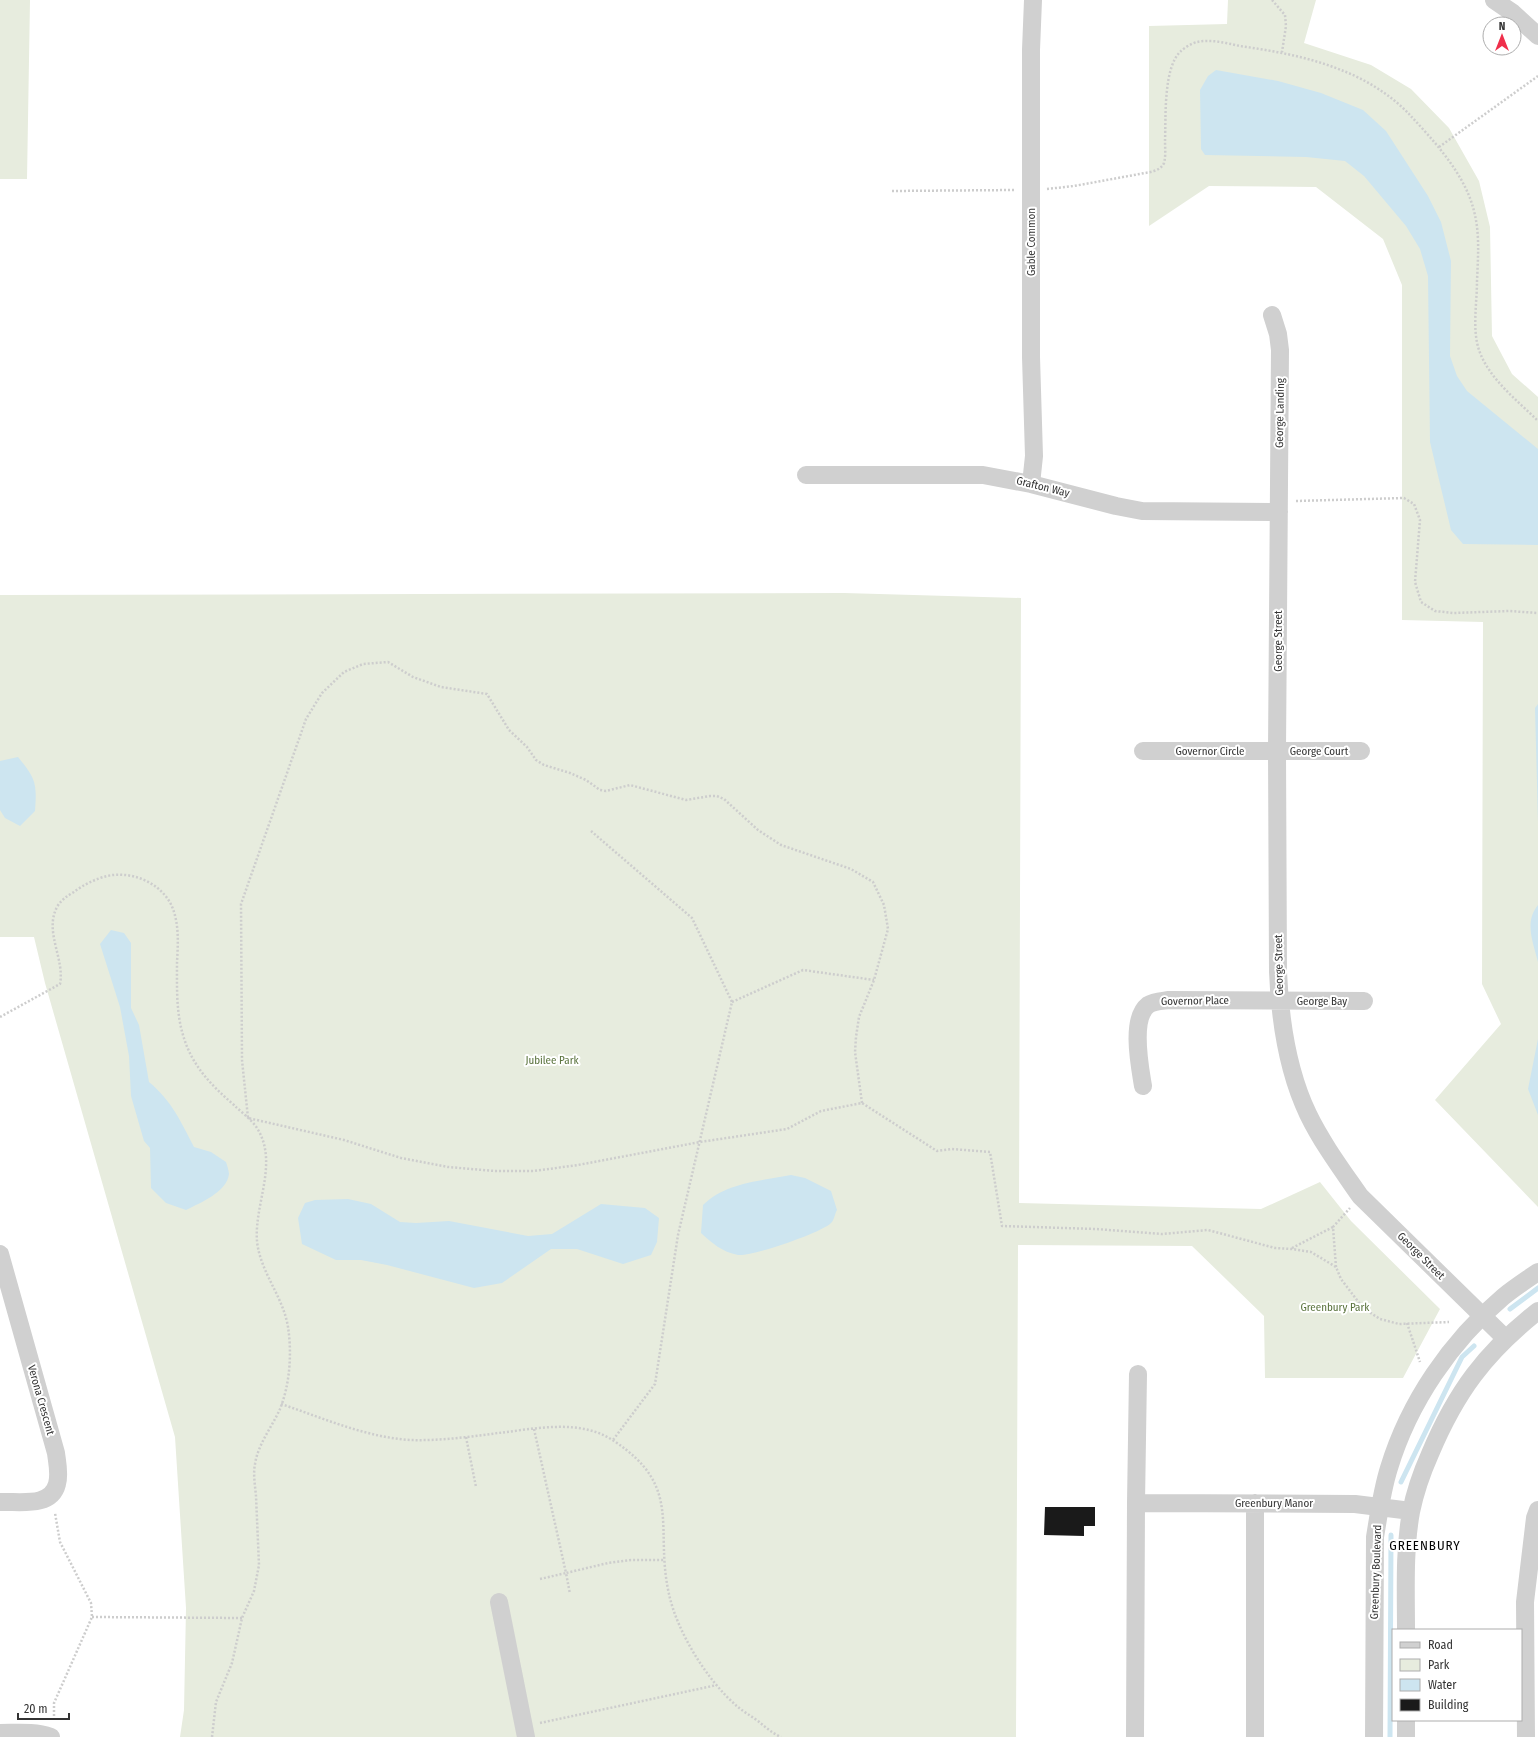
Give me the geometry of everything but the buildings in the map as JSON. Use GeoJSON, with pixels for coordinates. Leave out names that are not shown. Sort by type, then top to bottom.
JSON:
{"type":"FeatureCollection","features":[{"type":"Feature","properties":{"kind":"street","name":"Gable Common"},"geometry":{"type":"LineString","coordinates":[[1031,484],[1034,456],[1031,357],[1031,50],[1033,0]]}},
{"type":"Feature","properties":{"kind":"street"},"geometry":{"type":"LineString","coordinates":[[1494,0],[1512,13],[1538,36]]}},
{"type":"Feature","properties":{"kind":"street","name":"George Landing"},"geometry":{"type":"LineString","coordinates":[[1272,315],[1278,334],[1280,350],[1279,512]]}},
{"type":"Feature","properties":{"kind":"street","name":"Grafton Way"},"geometry":{"type":"LineString","coordinates":[[806,475],[966,474],[1001,478],[1031,484],[1116,506],[1142,510],[1279,512]]}},
{"type":"Feature","properties":{"kind":"street","name":"George Street"},"geometry":{"type":"LineString","coordinates":[[1279,512],[1277,751],[1280,1001],[1289,1060],[1296,1086],[1308,1114],[1342,1171],[1360,1196],[1505,1338]]}},
{"type":"Feature","properties":{"kind":"street","name":"Governor Circle"},"geometry":{"type":"LineString","coordinates":[[1143,751],[1277,751]]}},
{"type":"Feature","properties":{"kind":"street","name":"George Court"},"geometry":{"type":"LineString","coordinates":[[1277,751],[1361,751]]}},
{"type":"Feature","properties":{"kind":"street","name":"Governor Place"},"geometry":{"type":"LineString","coordinates":[[1143,1086],[1138,1058],[1138,1030],[1142,1014],[1148,1005],[1169,1000],[1280,1001]]}},
{"type":"Feature","properties":{"kind":"street","name":"George Bay"},"geometry":{"type":"LineString","coordinates":[[1280,1001],[1364,1001]]}},
{"type":"Feature","properties":{"kind":"street","name":"Verona Crescent"},"geometry":{"type":"LineString","coordinates":[[0,1254],[56,1453],[58,1484],[52,1494]]}},
{"type":"Feature","properties":{"kind":"street","name":"Greenbury Boulevard"},"geometry":{"type":"LineString","coordinates":[[1374,1737],[1376,1536],[1380,1506],[1389,1468],[1401,1434],[1417,1402],[1433,1377],[1464,1336],[1504,1297],[1538,1272]]}},
{"type":"Feature","properties":{"kind":"street"},"geometry":{"type":"LineString","coordinates":[[1406,1629],[1406,1553],[1411,1511],[1422,1472],[1450,1408],[1467,1382],[1505,1338],[1538,1311]]}},
{"type":"Feature","properties":{"kind":"street"},"geometry":{"type":"LineString","coordinates":[[1135,1737],[1138,1374]]}},
{"type":"Feature","properties":{"kind":"street"},"geometry":{"type":"LineString","coordinates":[[0,1502],[42,1500],[52,1494]]}},
{"type":"Feature","properties":{"kind":"street","name":"Greenbury Manor"},"geometry":{"type":"LineString","coordinates":[[1136,1503],[1355,1504],[1411,1511]]}},
{"type":"Feature","properties":{"kind":"street"},"geometry":{"type":"LineString","coordinates":[[1255,1503],[1255,1737]]}},
{"type":"Feature","properties":{"kind":"street"},"geometry":{"type":"LineString","coordinates":[[1526,1737],[1525,1602],[1534,1518],[1538,1510]]}},
{"type":"Feature","properties":{"kind":"street"},"geometry":{"type":"LineString","coordinates":[[499,1602],[525,1732]]}},
{"type":"Feature","properties":{"kind":"street"},"geometry":{"type":"LineString","coordinates":[[1406,1721],[1406,1737]]}},
{"type":"Feature","properties":{"kind":"street"},"geometry":{"type":"LineString","coordinates":[[0,1733],[35,1733],[53,1731]]}},
{"type":"Feature","properties":{"kind":"path"},"geometry":{"type":"LineString","coordinates":[[1272,0],[1285,15],[1286,26],[1282,52]]}},
{"type":"Feature","properties":{"kind":"path"},"geometry":{"type":"LineString","coordinates":[[1046,189],[1074,186],[1145,174],[1160,168],[1164,163],[1166,98],[1173,64],[1180,52],[1194,42],[1210,41],[1282,52],[1341,70],[1375,87],[1400,104],[1439,147],[1460,178],[1474,210],[1479,243],[1476,334],[1479,350],[1484,362],[1499,383],[1538,421]]}},
{"type":"Feature","properties":{"kind":"path"},"geometry":{"type":"LineString","coordinates":[[1439,147],[1538,76]]}},
{"type":"Feature","properties":{"kind":"path"},"geometry":{"type":"LineString","coordinates":[[892,191],[1017,190]]}},
{"type":"Feature","properties":{"kind":"path"},"geometry":{"type":"LineString","coordinates":[[1293,501],[1404,498],[1414,504],[1420,520],[1415,582],[1421,602],[1435,611],[1509,611],[1538,614]]}},
{"type":"Feature","properties":{"kind":"path"},"geometry":{"type":"LineString","coordinates":[[248,1118],[242,1060],[241,904],[306,719],[322,693],[344,672],[363,664],[388,662],[413,678],[440,687],[487,694],[509,730],[527,747],[536,760],[544,765],[570,773],[586,780],[600,790],[606,791],[630,785],[686,800],[717,796],[724,799],[758,830],[781,845],[851,869],[873,882],[884,905],[888,929],[874,980],[859,1017],[856,1037],[855,1052],[862,1103]]}},
{"type":"Feature","properties":{"kind":"path"},"geometry":{"type":"LineString","coordinates":[[591,831],[692,918],[732,1002],[678,1235],[655,1384],[613,1440]]}},
{"type":"Feature","properties":{"kind":"path"},"geometry":{"type":"LineString","coordinates":[[0,1017],[60,984],[61,978],[53,923],[56,908],[63,899],[78,888],[109,876],[120,875],[146,880],[159,888],[168,898],[176,919],[178,937],[177,995],[182,1034],[189,1053],[205,1079],[257,1128],[263,1143],[266,1157],[266,1175],[257,1239],[258,1250],[262,1263],[284,1309],[289,1331],[290,1357],[281,1404],[255,1463],[259,1565],[254,1592],[242,1618],[232,1663],[216,1702],[212,1737]]}},
{"type":"Feature","properties":{"kind":"path"},"geometry":{"type":"LineString","coordinates":[[732,1002],[803,970],[874,980]]}},
{"type":"Feature","properties":{"kind":"path"},"geometry":{"type":"LineString","coordinates":[[248,1118],[344,1140],[402,1158],[448,1167],[495,1171],[534,1171],[578,1165],[700,1142],[787,1129],[821,1111],[862,1103],[938,1150],[952,1149],[990,1152],[1002,1226],[1096,1229],[1162,1234],[1208,1230],[1275,1248],[1311,1252],[1336,1267]]}},
{"type":"Feature","properties":{"kind":"path"},"geometry":{"type":"LineString","coordinates":[[1292,1249],[1333,1227],[1360,1196]]}},
{"type":"Feature","properties":{"kind":"path"},"geometry":{"type":"LineString","coordinates":[[1333,1227],[1336,1267],[1341,1279],[1363,1308],[1380,1319],[1399,1324],[1449,1322]]}},
{"type":"Feature","properties":{"kind":"path"},"geometry":{"type":"LineString","coordinates":[[1407,1323],[1420,1362]]}},
{"type":"Feature","properties":{"kind":"path"},"geometry":{"type":"LineString","coordinates":[[281,1404],[361,1431],[385,1437],[411,1440],[466,1437],[534,1429],[577,1427],[599,1432],[613,1440],[636,1457],[647,1469],[659,1492],[663,1508],[664,1560],[669,1595],[678,1624],[689,1646],[717,1685],[737,1707],[781,1737]]}},
{"type":"Feature","properties":{"kind":"path"},"geometry":{"type":"LineString","coordinates":[[534,1429],[570,1594]]}},
{"type":"Feature","properties":{"kind":"path"},"geometry":{"type":"LineString","coordinates":[[466,1437],[476,1487]]}},
{"type":"Feature","properties":{"kind":"path"},"geometry":{"type":"LineString","coordinates":[[52,1494],[60,1542],[91,1603],[92,1617],[54,1703],[53,1731]]}},
{"type":"Feature","properties":{"kind":"path"},"geometry":{"type":"LineString","coordinates":[[540,1579],[608,1563],[632,1560],[664,1560]]}},
{"type":"Feature","properties":{"kind":"path"},"geometry":{"type":"LineString","coordinates":[[92,1617],[242,1618]]}},
{"type":"Feature","properties":{"kind":"path"},"geometry":{"type":"LineString","coordinates":[[525,1732],[717,1685]]}},
{"type":"Feature","properties":{"kind":"green space"},"geometry":{"type":"Polygon","coordinates":[[[0,0],[30,0],[27,179],[0,179],[0,0]]]}},
{"type":"Feature","properties":{"kind":"green space"},"geometry":{"type":"Polygon","coordinates":[[[1228,0],[1316,0],[1304,43],[1371,65],[1411,89],[1449,128],[1479,181],[1490,227],[1492,336],[1512,374],[1538,397],[1538,1207],[1435,1100],[1501,1024],[1482,984],[1483,622],[1402,620],[1402,285],[1383,239],[1316,187],[1209,186],[1149,226],[1149,26],[1227,24],[1228,0]]]}},
{"type":"Feature","properties":{"kind":"green space","name":"Jubilee Park"},"geometry":{"type":"Polygon","coordinates":[[[844,593],[1021,598],[1019,1203],[1261,1209],[1320,1182],[1351,1221],[1440,1309],[1403,1378],[1265,1378],[1264,1316],[1192,1246],[1018,1245],[1016,1737],[180,1737],[184,1710],[186,1608],[175,1437],[45,983],[34,937],[0,937],[0,595],[844,593]]]}},
{"type":"Feature","properties":{"kind":"water"},"geometry":{"type":"Polygon","coordinates":[[[1216,70],[1278,81],[1321,93],[1363,110],[1386,131],[1428,196],[1441,222],[1451,261],[1450,356],[1457,376],[1467,391],[1538,449],[1538,545],[1463,544],[1451,530],[1430,442],[1428,276],[1420,249],[1406,226],[1364,176],[1345,161],[1306,157],[1205,155],[1201,149],[1200,90],[1208,76],[1216,70]]]}},
{"type":"Feature","properties":{"kind":"water"},"geometry":{"type":"Polygon","coordinates":[[[1538,704],[1538,822],[1535,708],[1538,704]]]}},
{"type":"Feature","properties":{"kind":"water"},"geometry":{"type":"Polygon","coordinates":[[[18,757],[32,776],[36,794],[35,811],[20,826],[5,818],[0,810],[0,761],[18,757]]]}},
{"type":"Feature","properties":{"kind":"water"},"geometry":{"type":"Polygon","coordinates":[[[1538,905],[1538,962],[1532,940],[1531,918],[1538,905]]]}},
{"type":"Feature","properties":{"kind":"water"},"geometry":{"type":"Polygon","coordinates":[[[111,930],[124,933],[131,943],[131,1008],[139,1025],[149,1082],[170,1104],[194,1147],[211,1152],[226,1162],[228,1168],[229,1174],[227,1180],[218,1191],[212,1196],[186,1210],[166,1203],[151,1188],[150,1148],[144,1141],[131,1096],[129,1056],[120,1007],[100,944],[111,930]]]}},
{"type":"Feature","properties":{"kind":"water"},"geometry":{"type":"Polygon","coordinates":[[[1538,1039],[1538,1115],[1528,1089],[1538,1039]]]}},
{"type":"Feature","properties":{"kind":"water"},"geometry":{"type":"Polygon","coordinates":[[[791,1175],[805,1178],[831,1191],[837,1210],[831,1223],[801,1238],[745,1255],[732,1254],[722,1249],[713,1244],[701,1233],[703,1205],[712,1197],[733,1187],[756,1181],[791,1175]]]}},
{"type":"Feature","properties":{"kind":"water"},"geometry":{"type":"Polygon","coordinates":[[[348,1199],[371,1204],[400,1222],[416,1223],[449,1221],[528,1236],[552,1234],[601,1204],[645,1208],[659,1218],[657,1242],[651,1255],[623,1264],[577,1249],[551,1249],[502,1283],[474,1288],[387,1265],[361,1260],[336,1260],[302,1244],[298,1218],[305,1203],[315,1200],[348,1199]]]}},
{"type":"Feature","properties":{"kind":"waterway"},"geometry":{"type":"LineString","coordinates":[[1510,1309],[1538,1288]]}},
{"type":"Feature","properties":{"kind":"waterway"},"geometry":{"type":"LineString","coordinates":[[1401,1482],[1462,1357],[1474,1346]]}},
{"type":"Feature","properties":{"kind":"waterway"},"geometry":{"type":"LineString","coordinates":[[1390,1737],[1391,1535]]}},
{"type":"Feature","properties":{"kind":"district","name":"GREENBURY"},"geometry":{"type":"Point","coordinates":[1425,1545]}},
{"type":"Feature","properties":{"kind":"park label","name":"Greenbury Park"},"geometry":{"type":"Point","coordinates":[1335,1307]}}]}
